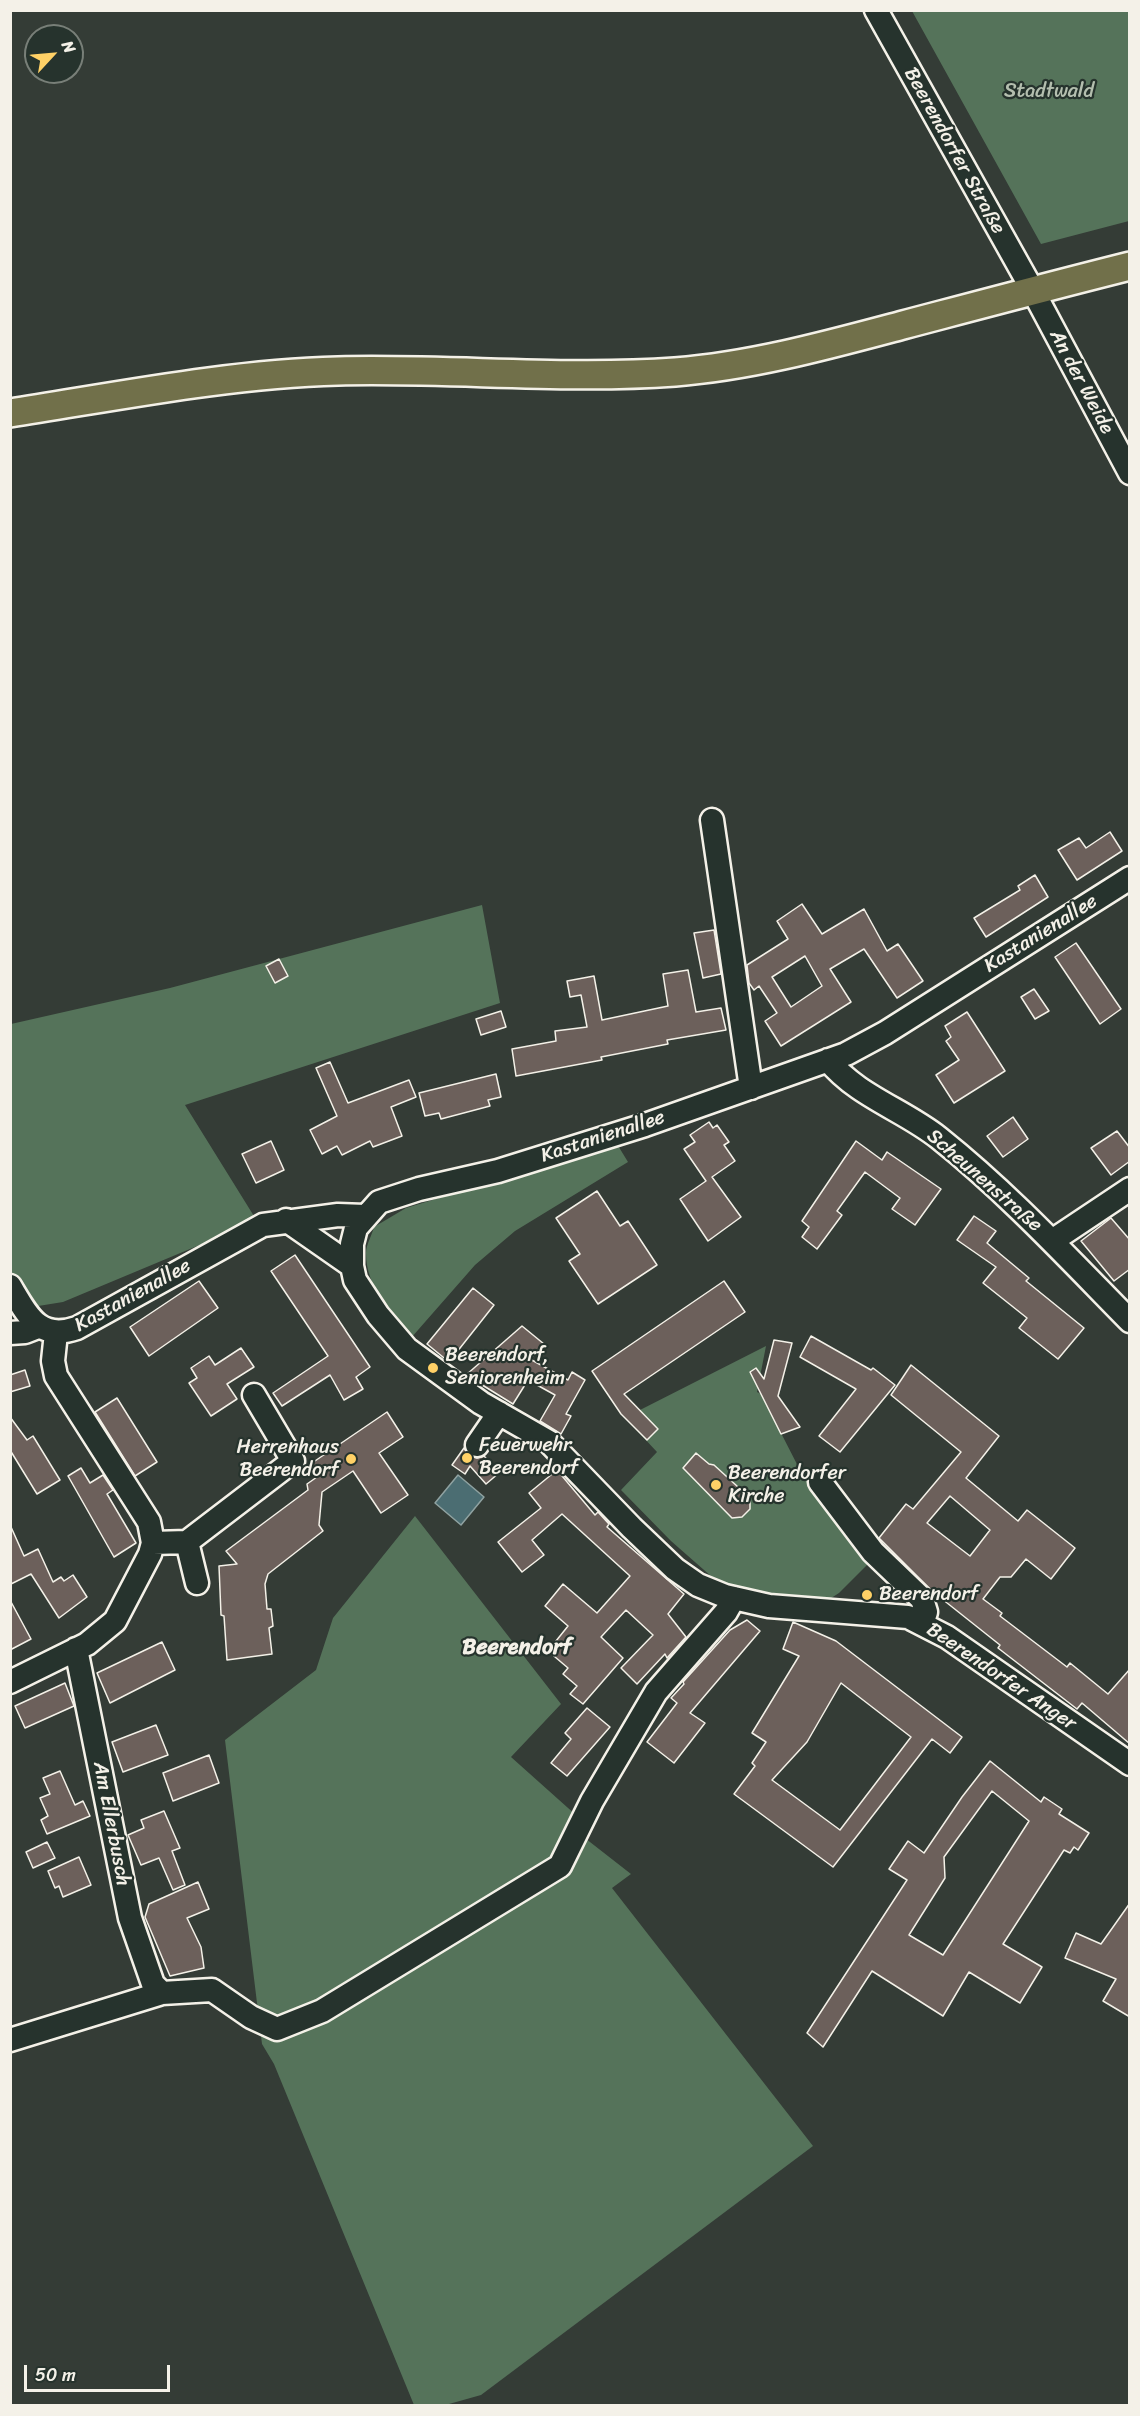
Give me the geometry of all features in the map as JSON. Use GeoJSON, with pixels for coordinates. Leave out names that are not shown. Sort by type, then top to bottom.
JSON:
{"type":"FeatureCollection","features":[{"type":"Feature","properties":{"kind":"main road"},"geometry":{"type":"LineString","coordinates":[[10,413],[234,380],[336,371],[605,373],[674,372],[714,367],[772,358],[1130,266]]}},
{"type":"Feature","properties":{"kind":"street","name":"Beerendorfer Straße"},"geometry":{"type":"LineString","coordinates":[[876,10],[1033,291]]}},
{"type":"Feature","properties":{"kind":"street","name":"An der Weide"},"geometry":{"type":"LineString","coordinates":[[1033,291],[1130,473]]}},
{"type":"Feature","properties":{"kind":"street"},"geometry":{"type":"LineString","coordinates":[[712,820],[752,1088]]}},
{"type":"Feature","properties":{"kind":"street","name":"Kastanienallee"},"geometry":{"type":"LineString","coordinates":[[10,1333],[77,1328],[263,1226],[338,1215],[365,1216],[379,1203],[419,1189],[498,1171],[752,1088],[828,1060],[885,1033],[1130,878]]}},
{"type":"Feature","properties":{"kind":"street","name":"Scheunenstraße"},"geometry":{"type":"LineString","coordinates":[[828,1060],[846,1080],[938,1136],[1014,1202],[1130,1321]]}},
{"type":"Feature","properties":{"kind":"street","name":"Scheunenstraße"},"geometry":{"type":"LineString","coordinates":[[1052,1241],[1130,1189]]}},
{"type":"Feature","properties":{"kind":"street","name":"Beerendorfer Anger"},"geometry":{"type":"LineString","coordinates":[[365,1216],[356,1228],[352,1244],[352,1266],[355,1280],[378,1315],[400,1342],[481,1403],[549,1442],[675,1569],[698,1585],[734,1598],[797,1610],[908,1617],[980,1659],[1130,1764]]}},
{"type":"Feature","properties":{"kind":"street"},"geometry":{"type":"LineString","coordinates":[[286,1221],[352,1266]]}},
{"type":"Feature","properties":{"kind":"street"},"geometry":{"type":"LineString","coordinates":[[10,1286],[26,1314],[47,1330],[56,1376],[149,1522],[153,1543],[134,1589],[115,1622],[76,1649],[10,1683]]}},
{"type":"Feature","properties":{"kind":"street"},"geometry":{"type":"LineString","coordinates":[[153,1543],[188,1542],[293,1461],[255,1395]]}},
{"type":"Feature","properties":{"kind":"street"},"geometry":{"type":"LineString","coordinates":[[477,1445],[499,1413]]}},
{"type":"Feature","properties":{"kind":"street"},"geometry":{"type":"LineString","coordinates":[[820,1482],[873,1552],[922,1599],[926,1612],[922,1624]]}},
{"type":"Feature","properties":{"kind":"street"},"geometry":{"type":"LineString","coordinates":[[188,1542],[197,1583]]}},
{"type":"Feature","properties":{"kind":"street"},"geometry":{"type":"LineString","coordinates":[[10,2040],[162,1994],[212,1990],[251,2017],[277,2029],[322,2011],[560,1866],[592,1801],[656,1692],[726,1612],[734,1598]]}},
{"type":"Feature","properties":{"kind":"street","name":"Am Ellerbusch"},"geometry":{"type":"LineString","coordinates":[[76,1649],[130,1918],[153,1984],[162,1994]]}},
{"type":"Feature","properties":{"kind":"green space","name":"Stadtwald"},"geometry":{"type":"Polygon","coordinates":[[[912,11],[1129,11],[1129,221],[1041,244],[912,11]]]}},
{"type":"Feature","properties":{"kind":"green space"},"geometry":{"type":"Polygon","coordinates":[[[482,905],[500,1003],[185,1105],[257,1221],[63,1302],[32,1307],[11,1272],[11,1024],[170,988],[482,905]]]}},
{"type":"Feature","properties":{"kind":"green space"},"geometry":{"type":"Polygon","coordinates":[[[617,1144],[628,1162],[515,1231],[475,1265],[411,1338],[381,1299],[370,1278],[366,1253],[374,1227],[406,1208],[617,1144]]]}},
{"type":"Feature","properties":{"kind":"green space"},"geometry":{"type":"Polygon","coordinates":[[[766,1346],[757,1392],[761,1394],[802,1474],[871,1561],[839,1593],[825,1602],[797,1602],[739,1589],[712,1577],[671,1541],[621,1490],[657,1452],[629,1422],[640,1410],[766,1346]]]}},
{"type":"Feature","properties":{"kind":"green space"},"geometry":{"type":"Polygon","coordinates":[[[415,1516],[561,1704],[511,1757],[577,1816],[581,1835],[631,1874],[612,1888],[813,2146],[481,2395],[449,2404],[414,2405],[274,2064],[262,2044],[225,1740],[316,1670],[333,1618],[415,1516]]]}},
{"type":"Feature","properties":{"kind":"water"},"geometry":{"type":"Polygon","coordinates":[[[458,1475],[484,1497],[461,1525],[435,1503],[458,1475]]]}},
{"type":"Feature","properties":{"kind":"building"},"geometry":{"type":"Polygon","coordinates":[[[1110,832],[1122,851],[1077,880],[1058,850],[1079,838],[1086,848],[1110,832]]]}},
{"type":"Feature","properties":{"kind":"building"},"geometry":{"type":"Polygon","coordinates":[[[1035,875],[1048,897],[986,937],[974,918],[1020,890],[1018,886],[1035,875]]]}},
{"type":"Feature","properties":{"kind":"building"},"geometry":{"type":"Polygon","coordinates":[[[802,904],[822,934],[864,909],[887,951],[898,944],[923,981],[897,998],[864,949],[830,969],[851,1002],[781,1046],[765,1021],[777,1013],[759,986],[754,990],[749,983],[747,965],[788,939],[777,921],[802,904]],[[805,956],[772,977],[791,1007],[822,986],[805,956]]]}},
{"type":"Feature","properties":{"kind":"building"},"geometry":{"type":"Polygon","coordinates":[[[714,930],[721,974],[703,978],[694,933],[714,930]]]}},
{"type":"Feature","properties":{"kind":"building"},"geometry":{"type":"Polygon","coordinates":[[[1076,943],[1121,1009],[1100,1024],[1055,957],[1076,943]]]}},
{"type":"Feature","properties":{"kind":"building"},"geometry":{"type":"Polygon","coordinates":[[[279,959],[288,976],[275,983],[266,966],[279,959]]]}},
{"type":"Feature","properties":{"kind":"building"},"geometry":{"type":"Polygon","coordinates":[[[688,970],[696,1012],[721,1008],[726,1030],[667,1040],[668,1044],[601,1057],[602,1060],[516,1076],[512,1049],[556,1041],[555,1031],[587,1027],[581,995],[570,997],[567,981],[594,976],[602,1020],[668,1006],[663,974],[688,970]]]}},
{"type":"Feature","properties":{"kind":"building"},"geometry":{"type":"Polygon","coordinates":[[[1034,989],[1049,1011],[1035,1019],[1021,997],[1034,989]]]}},
{"type":"Feature","properties":{"kind":"building"},"geometry":{"type":"Polygon","coordinates":[[[501,1011],[506,1027],[481,1035],[476,1019],[501,1011]]]}},
{"type":"Feature","properties":{"kind":"building"},"geometry":{"type":"Polygon","coordinates":[[[967,1012],[1005,1071],[954,1103],[936,1075],[959,1060],[946,1041],[951,1037],[945,1026],[967,1012]]]}},
{"type":"Feature","properties":{"kind":"building"},"geometry":{"type":"Polygon","coordinates":[[[330,1062],[348,1103],[409,1080],[416,1097],[391,1107],[402,1136],[373,1147],[370,1141],[342,1155],[337,1146],[322,1154],[310,1130],[337,1116],[316,1068],[330,1062]]]}},
{"type":"Feature","properties":{"kind":"building"},"geometry":{"type":"Polygon","coordinates":[[[496,1074],[501,1097],[488,1100],[490,1106],[441,1119],[439,1113],[425,1116],[419,1093],[496,1074]]]}},
{"type":"Feature","properties":{"kind":"building"},"geometry":{"type":"Polygon","coordinates":[[[1013,1117],[1028,1139],[1003,1157],[987,1136],[1013,1117]]]}},
{"type":"Feature","properties":{"kind":"building"},"geometry":{"type":"Polygon","coordinates":[[[709,1122],[713,1128],[717,1125],[729,1142],[724,1145],[735,1161],[712,1177],[741,1217],[708,1241],[680,1199],[706,1181],[684,1149],[695,1142],[690,1135],[709,1122]]]}},
{"type":"Feature","properties":{"kind":"building"},"geometry":{"type":"Polygon","coordinates":[[[1117,1131],[1130,1148],[1130,1161],[1111,1175],[1091,1148],[1117,1131]]]}},
{"type":"Feature","properties":{"kind":"building"},"geometry":{"type":"Polygon","coordinates":[[[271,1141],[284,1170],[256,1183],[242,1154],[271,1141]]]}},
{"type":"Feature","properties":{"kind":"building"},"geometry":{"type":"Polygon","coordinates":[[[856,1141],[882,1160],[887,1152],[941,1189],[915,1225],[892,1209],[900,1198],[865,1172],[837,1211],[842,1215],[817,1249],[802,1237],[809,1227],[802,1221],[856,1141]]]}},
{"type":"Feature","properties":{"kind":"building"},"geometry":{"type":"Polygon","coordinates":[[[597,1191],[620,1226],[628,1221],[657,1265],[598,1304],[569,1261],[580,1254],[556,1218],[597,1191]]]}},
{"type":"Feature","properties":{"kind":"building"},"geometry":{"type":"Polygon","coordinates":[[[974,1216],[996,1231],[987,1243],[1029,1278],[1026,1281],[1084,1328],[1058,1359],[1019,1328],[1027,1318],[983,1283],[996,1267],[957,1240],[974,1216]]]}},
{"type":"Feature","properties":{"kind":"building"},"geometry":{"type":"Polygon","coordinates":[[[1111,1218],[1130,1240],[1130,1269],[1114,1281],[1081,1241],[1111,1218]]]}},
{"type":"Feature","properties":{"kind":"building"},"geometry":{"type":"Polygon","coordinates":[[[295,1255],[370,1367],[356,1377],[363,1389],[344,1400],[330,1375],[282,1406],[273,1393],[328,1356],[271,1271],[295,1255]]]}},
{"type":"Feature","properties":{"kind":"building"},"geometry":{"type":"Polygon","coordinates":[[[199,1281],[218,1308],[149,1356],[130,1327],[199,1281]]]}},
{"type":"Feature","properties":{"kind":"building"},"geometry":{"type":"Polygon","coordinates":[[[724,1281],[745,1312],[624,1394],[658,1429],[647,1440],[621,1414],[592,1371],[724,1281]]]}},
{"type":"Feature","properties":{"kind":"building"},"geometry":{"type":"Polygon","coordinates":[[[473,1288],[494,1305],[449,1362],[427,1344],[473,1288]]]}},
{"type":"Feature","properties":{"kind":"building"},"geometry":{"type":"Polygon","coordinates":[[[522,1326],[544,1344],[530,1359],[568,1380],[572,1372],[585,1380],[566,1414],[571,1416],[561,1434],[540,1421],[555,1395],[528,1380],[513,1404],[466,1375],[522,1326]]]}},
{"type":"Feature","properties":{"kind":"building"},"geometry":{"type":"Polygon","coordinates":[[[811,1336],[871,1370],[873,1368],[895,1385],[840,1452],[819,1436],[856,1389],[800,1357],[811,1336]]]}},
{"type":"Feature","properties":{"kind":"building"},"geometry":{"type":"Polygon","coordinates":[[[774,1340],[792,1343],[778,1396],[800,1427],[781,1434],[750,1372],[756,1368],[764,1379],[774,1340]]]}},
{"type":"Feature","properties":{"kind":"building"},"geometry":{"type":"Polygon","coordinates":[[[241,1348],[254,1367],[227,1384],[237,1399],[211,1416],[189,1383],[197,1378],[191,1368],[209,1356],[215,1365],[241,1348]]]}},
{"type":"Feature","properties":{"kind":"building"},"geometry":{"type":"Polygon","coordinates":[[[911,1365],[999,1436],[966,1478],[1018,1521],[1027,1510],[1075,1548],[1051,1579],[1026,1559],[1011,1577],[1000,1577],[983,1599],[1002,1613],[1000,1616],[1067,1667],[1070,1663],[1108,1694],[1130,1669],[1130,1744],[1082,1703],[1077,1709],[998,1648],[1000,1645],[932,1591],[879,1538],[906,1504],[913,1509],[961,1452],[891,1395],[911,1365]],[[950,1496],[927,1523],[970,1556],[990,1530],[950,1496]]]}},
{"type":"Feature","properties":{"kind":"building"},"geometry":{"type":"Polygon","coordinates":[[[25,1370],[30,1386],[10,1392],[10,1375],[25,1370]]]}},
{"type":"Feature","properties":{"kind":"building"},"geometry":{"type":"Polygon","coordinates":[[[117,1398],[157,1462],[135,1476],[95,1412],[117,1398]]]}},
{"type":"Feature","properties":{"kind":"building"},"geometry":{"type":"Polygon","coordinates":[[[387,1412],[403,1437],[379,1453],[408,1495],[381,1513],[353,1471],[322,1492],[319,1525],[323,1531],[268,1574],[265,1584],[267,1609],[271,1609],[273,1626],[269,1628],[272,1654],[227,1660],[224,1616],[221,1615],[219,1566],[237,1564],[226,1551],[308,1490],[307,1484],[317,1477],[309,1465],[387,1412]]]}},
{"type":"Feature","properties":{"kind":"building"},"geometry":{"type":"Polygon","coordinates":[[[10,1417],[27,1440],[33,1436],[60,1480],[37,1494],[10,1450],[10,1417]]]}},
{"type":"Feature","properties":{"kind":"building"},"geometry":{"type":"Polygon","coordinates":[[[464,1448],[470,1456],[477,1458],[484,1456],[499,1473],[486,1484],[470,1466],[465,1474],[452,1465],[464,1448]]]}},
{"type":"Feature","properties":{"kind":"building","name":"Beerendorfer Kirche"},"geometry":{"type":"Polygon","coordinates":[[[696,1453],[709,1464],[714,1465],[750,1498],[750,1509],[742,1517],[732,1518],[683,1468],[696,1453]]]}},
{"type":"Feature","properties":{"kind":"building"},"geometry":{"type":"Polygon","coordinates":[[[81,1468],[90,1483],[103,1475],[113,1490],[107,1494],[136,1543],[114,1557],[68,1476],[81,1468]]]}},
{"type":"Feature","properties":{"kind":"building"},"geometry":{"type":"Polygon","coordinates":[[[557,1470],[595,1515],[598,1512],[609,1524],[607,1527],[684,1594],[668,1614],[686,1637],[667,1658],[665,1654],[637,1684],[621,1668],[653,1635],[626,1610],[601,1637],[623,1658],[583,1704],[570,1694],[577,1686],[563,1674],[568,1668],[548,1651],[568,1626],[545,1606],[563,1584],[597,1613],[630,1576],[562,1514],[532,1540],[544,1555],[522,1572],[498,1542],[541,1508],[529,1493],[557,1470]]]}},
{"type":"Feature","properties":{"kind":"building"},"geometry":{"type":"Polygon","coordinates":[[[11,1527],[24,1556],[38,1549],[53,1582],[61,1577],[64,1581],[73,1575],[87,1597],[59,1618],[31,1574],[11,1584],[11,1527]]]}},
{"type":"Feature","properties":{"kind":"building"},"geometry":{"type":"Polygon","coordinates":[[[10,1600],[31,1639],[10,1650],[10,1600]]]}},
{"type":"Feature","properties":{"kind":"building"},"geometry":{"type":"Polygon","coordinates":[[[747,1620],[760,1631],[690,1713],[705,1723],[674,1763],[647,1742],[677,1703],[671,1698],[684,1684],[683,1682],[730,1630],[747,1620]]]}},
{"type":"Feature","properties":{"kind":"building"},"geometry":{"type":"Polygon","coordinates":[[[793,1622],[836,1641],[962,1737],[950,1753],[932,1739],[833,1867],[734,1794],[755,1766],[752,1763],[766,1742],[752,1733],[799,1656],[783,1649],[793,1622]],[[841,1683],[807,1742],[772,1780],[840,1830],[911,1737],[841,1683]]]}},
{"type":"Feature","properties":{"kind":"building"},"geometry":{"type":"Polygon","coordinates":[[[162,1642],[175,1670],[110,1703],[97,1673],[162,1642]]]}},
{"type":"Feature","properties":{"kind":"building"},"geometry":{"type":"Polygon","coordinates":[[[65,1683],[74,1706],[25,1728],[15,1706],[65,1683]]]}},
{"type":"Feature","properties":{"kind":"building"},"geometry":{"type":"Polygon","coordinates":[[[587,1708],[610,1727],[567,1776],[551,1763],[571,1739],[565,1733],[587,1708]]]}},
{"type":"Feature","properties":{"kind":"building"},"geometry":{"type":"Polygon","coordinates":[[[156,1725],[168,1755],[123,1772],[112,1742],[156,1725]]]}},
{"type":"Feature","properties":{"kind":"building"},"geometry":{"type":"Polygon","coordinates":[[[209,1755],[219,1783],[173,1801],[163,1773],[209,1755]]]}},
{"type":"Feature","properties":{"kind":"building"},"geometry":{"type":"Polygon","coordinates":[[[990,1761],[1041,1802],[1044,1797],[1062,1809],[1059,1814],[1089,1833],[1078,1850],[1074,1847],[1070,1853],[1064,1850],[1003,1944],[1042,1967],[1020,2003],[969,1972],[943,2016],[872,1971],[823,2047],[807,2033],[907,1880],[889,1869],[908,1841],[924,1853],[990,1761]],[[992,1791],[944,1857],[945,1878],[909,1935],[943,1955],[1029,1821],[992,1791]]]}},
{"type":"Feature","properties":{"kind":"building"},"geometry":{"type":"Polygon","coordinates":[[[60,1771],[75,1805],[83,1801],[90,1816],[47,1834],[41,1820],[48,1816],[40,1798],[50,1794],[43,1778],[60,1771]]]}},
{"type":"Feature","properties":{"kind":"building"},"geometry":{"type":"Polygon","coordinates":[[[164,1811],[180,1848],[172,1851],[185,1885],[173,1890],[159,1858],[141,1865],[128,1835],[144,1828],[141,1820],[164,1811]]]}},
{"type":"Feature","properties":{"kind":"building"},"geometry":{"type":"Polygon","coordinates":[[[47,1842],[55,1858],[33,1868],[26,1852],[47,1842]]]}},
{"type":"Feature","properties":{"kind":"building"},"geometry":{"type":"Polygon","coordinates":[[[79,1857],[91,1885],[63,1897],[59,1886],[55,1888],[48,1871],[79,1857]]]}},
{"type":"Feature","properties":{"kind":"building"},"geometry":{"type":"Polygon","coordinates":[[[198,1882],[209,1909],[187,1918],[201,1947],[204,1968],[170,1976],[145,1917],[149,1904],[198,1882]]]}},
{"type":"Feature","properties":{"kind":"building"},"geometry":{"type":"Polygon","coordinates":[[[1130,1903],[1130,2017],[1103,2001],[1116,1979],[1065,1958],[1076,1933],[1101,1944],[1130,1903]]]}},
{"type":"Feature","properties":{"kind":"place","name":"Beerendorf, Seniorenheim"},"geometry":{"type":"Point","coordinates":[433,1368]}},
{"type":"Feature","properties":{"kind":"place","name":"Feuerwehr Beerendorf"},"geometry":{"type":"Point","coordinates":[467,1458]}},
{"type":"Feature","properties":{"kind":"place","name":"Herrenhaus Beerendorf"},"geometry":{"type":"Point","coordinates":[351,1459]}},
{"type":"Feature","properties":{"kind":"place","name":"Beerendorfer Kirche"},"geometry":{"type":"Point","coordinates":[716,1485]}},
{"type":"Feature","properties":{"kind":"place","name":"Beerendorf"},"geometry":{"type":"Point","coordinates":[867,1595]}},
{"type":"Feature","properties":{"kind":"district","name":"Beerendorf"},"geometry":{"type":"Point","coordinates":[517,1648]}}]}
